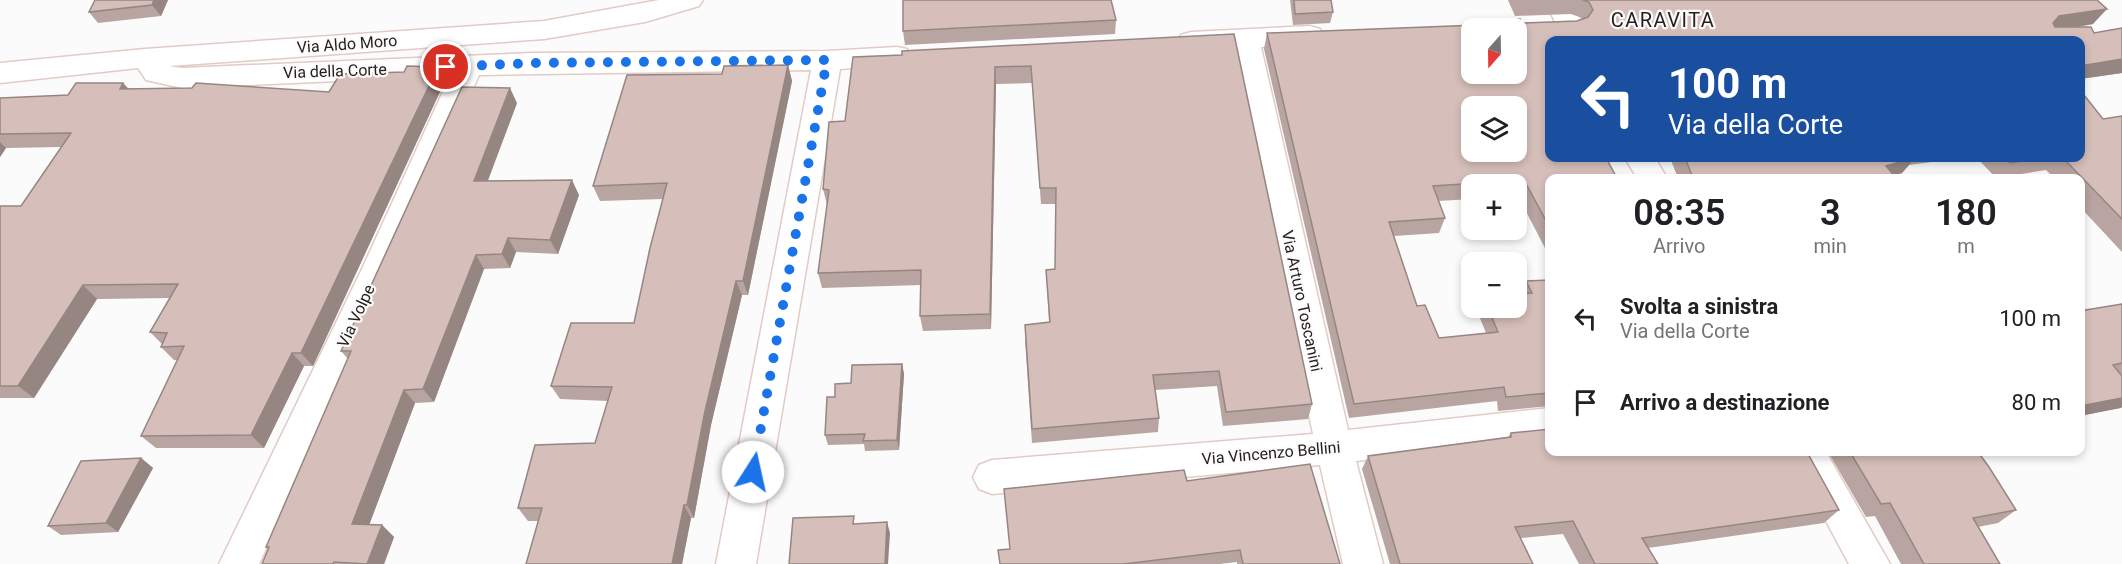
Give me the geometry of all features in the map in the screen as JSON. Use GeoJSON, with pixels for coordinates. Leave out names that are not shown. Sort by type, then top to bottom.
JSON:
{"type":"FeatureCollection","features":[{"type":"Feature","properties":{"kind":"street","name":"Via Aldo Moro"},"geometry":{"type":"LineString","coordinates":[[0,73],[145,58],[544,30],[645,13],[690,0]]}},
{"type":"Feature","properties":{"kind":"street"},"geometry":{"type":"LineString","coordinates":[[1558,0],[1574,33]]}},
{"type":"Feature","properties":{"kind":"street"},"geometry":{"type":"LineString","coordinates":[[1538,26],[1574,33]]}},
{"type":"Feature","properties":{"kind":"street"},"geometry":{"type":"LineString","coordinates":[[534,63],[544,30]]}},
{"type":"Feature","properties":{"kind":"street"},"geometry":{"type":"LineString","coordinates":[[1161,42],[1340,34]]}},
{"type":"Feature","properties":{"kind":"street","name":"Via Arturo Toscanini"},"geometry":{"type":"LineString","coordinates":[[1245,38],[1334,448],[1363,564]]}},
{"type":"Feature","properties":{"kind":"street","name":"Via della Corte"},"geometry":{"type":"LineString","coordinates":[[145,58],[156,73],[182,78],[534,63],[827,60],[922,55]]}},
{"type":"Feature","properties":{"kind":"street"},"geometry":{"type":"LineString","coordinates":[[736,564],[827,60]]}},
{"type":"Feature","properties":{"kind":"street","name":"Via Volpe"},"geometry":{"type":"LineString","coordinates":[[239,564],[378,269],[469,66]]}},
{"type":"Feature","properties":{"kind":"street","name":"Via Vincenzo Bellini"},"geometry":{"type":"LineString","coordinates":[[992,477],[1334,448],[1545,424]]}},
{"type":"Feature","properties":{"kind":"street"},"geometry":{"type":"LineString","coordinates":[[1809,456],[1870,564]]}},
{"type":"Feature","properties":{"kind":"building"},"geometry":{"type":"Polygon","coordinates":[[[95,0],[154,0],[152,5],[89,12],[95,0]]]}},
{"type":"Feature","properties":{"kind":"building"},"geometry":{"type":"Polygon","coordinates":[[[903,0],[1111,0],[1116,20],[903,31],[903,0]]]}},
{"type":"Feature","properties":{"kind":"building"},"geometry":{"type":"Polygon","coordinates":[[[1294,0],[1331,0],[1333,12],[1295,14],[1294,0]]]}},
{"type":"Feature","properties":{"kind":"building"},"geometry":{"type":"Polygon","coordinates":[[[1583,0],[2097,0],[2107,9],[2059,16],[2053,23],[2055,27],[2091,27],[2094,33],[2122,28],[2122,59],[2085,65],[2085,36],[1545,36],[1545,162],[1608,162],[1615,174],[1545,174],[1545,219],[1527,186],[1527,174],[1461,174],[1461,184],[1433,186],[1445,218],[1389,222],[1417,306],[1425,305],[1439,338],[1498,332],[1492,318],[1527,318],[1527,293],[1532,293],[1527,281],[1545,280],[1545,393],[1506,397],[1504,387],[1354,404],[1267,33],[1461,26],[1461,84],[1527,84],[1527,23],[1577,21],[1588,17],[1593,10],[1589,2],[1583,0]]]}},
{"type":"Feature","properties":{"kind":"building"},"geometry":{"type":"Polygon","coordinates":[[[1234,34],[1312,404],[1226,412],[1219,371],[1153,375],[1159,418],[1032,429],[1025,325],[1050,322],[1046,270],[1055,269],[1056,188],[1040,188],[1031,66],[995,67],[990,314],[920,316],[921,270],[818,273],[829,190],[823,189],[829,122],[845,121],[853,57],[902,55],[902,51],[1234,34]]]}},
{"type":"Feature","properties":{"kind":"building"},"geometry":{"type":"Polygon","coordinates":[[[788,65],[743,281],[736,281],[672,564],[526,564],[542,508],[518,508],[535,445],[595,443],[612,387],[551,386],[571,323],[634,323],[667,183],[593,186],[627,75],[722,74],[724,66],[788,65]]]}},
{"type":"Feature","properties":{"kind":"building"},"geometry":{"type":"Polygon","coordinates":[[[407,66],[438,67],[301,353],[292,353],[251,435],[141,436],[184,346],[161,347],[167,333],[150,332],[178,284],[83,285],[18,386],[0,386],[0,206],[21,206],[71,133],[0,134],[0,98],[68,95],[76,83],[123,83],[120,89],[192,88],[196,83],[329,92],[340,74],[404,72],[407,66]]]}},
{"type":"Feature","properties":{"kind":"building"},"geometry":{"type":"Polygon","coordinates":[[[462,87],[510,88],[474,181],[572,180],[550,240],[508,238],[502,254],[476,255],[423,389],[404,390],[352,524],[382,525],[367,564],[334,562],[333,564],[262,564],[269,547],[266,547],[351,351],[341,351],[462,87]]]}},
{"type":"Feature","properties":{"kind":"building"},"geometry":{"type":"Polygon","coordinates":[[[2085,96],[2103,119],[2122,116],[2122,219],[2085,181],[2085,174],[2078,174],[2067,162],[2085,162],[2085,96]]]}},
{"type":"Feature","properties":{"kind":"building"},"geometry":{"type":"Polygon","coordinates":[[[1687,162],[1900,162],[1886,166],[1893,174],[1691,174],[1687,162]]]}},
{"type":"Feature","properties":{"kind":"building"},"geometry":{"type":"Polygon","coordinates":[[[2122,304],[2122,363],[2113,365],[2122,376],[2122,398],[2085,405],[2085,310],[2122,304]]]}},
{"type":"Feature","properties":{"kind":"building"},"geometry":{"type":"Polygon","coordinates":[[[902,364],[897,440],[863,441],[865,434],[825,435],[827,397],[835,397],[835,384],[851,383],[852,365],[902,364]]]}},
{"type":"Feature","properties":{"kind":"building"},"geometry":{"type":"Polygon","coordinates":[[[1545,430],[1545,456],[1809,456],[1839,510],[1642,538],[1658,564],[1595,564],[1573,521],[1515,527],[1533,564],[1400,564],[1368,456],[1511,437],[1511,433],[1545,430]]]}},
{"type":"Feature","properties":{"kind":"building"},"geometry":{"type":"Polygon","coordinates":[[[1852,456],[1981,456],[2016,510],[1973,518],[2000,564],[1924,564],[1890,503],[1881,504],[1852,456]]]}},
{"type":"Feature","properties":{"kind":"building"},"geometry":{"type":"Polygon","coordinates":[[[141,458],[106,523],[48,526],[81,461],[141,458]]]}},
{"type":"Feature","properties":{"kind":"building"},"geometry":{"type":"Polygon","coordinates":[[[1310,464],[1340,564],[1243,564],[1240,550],[1123,564],[1000,564],[998,550],[1010,549],[1004,489],[1184,470],[1187,481],[1310,464]]]}},
{"type":"Feature","properties":{"kind":"building"},"geometry":{"type":"Polygon","coordinates":[[[854,516],[853,524],[887,522],[885,564],[789,564],[793,518],[854,516]]]}},
{"type":"Feature","properties":{"kind":"district","name":"CARAVITA"},"geometry":{"type":"Point","coordinates":[1663,20]}},
{"type":"Feature","properties":{"kind":"route"},"geometry":{"type":"LineString","coordinates":[[446,67],[534,63],[827,60],[753,472]]}}]}
